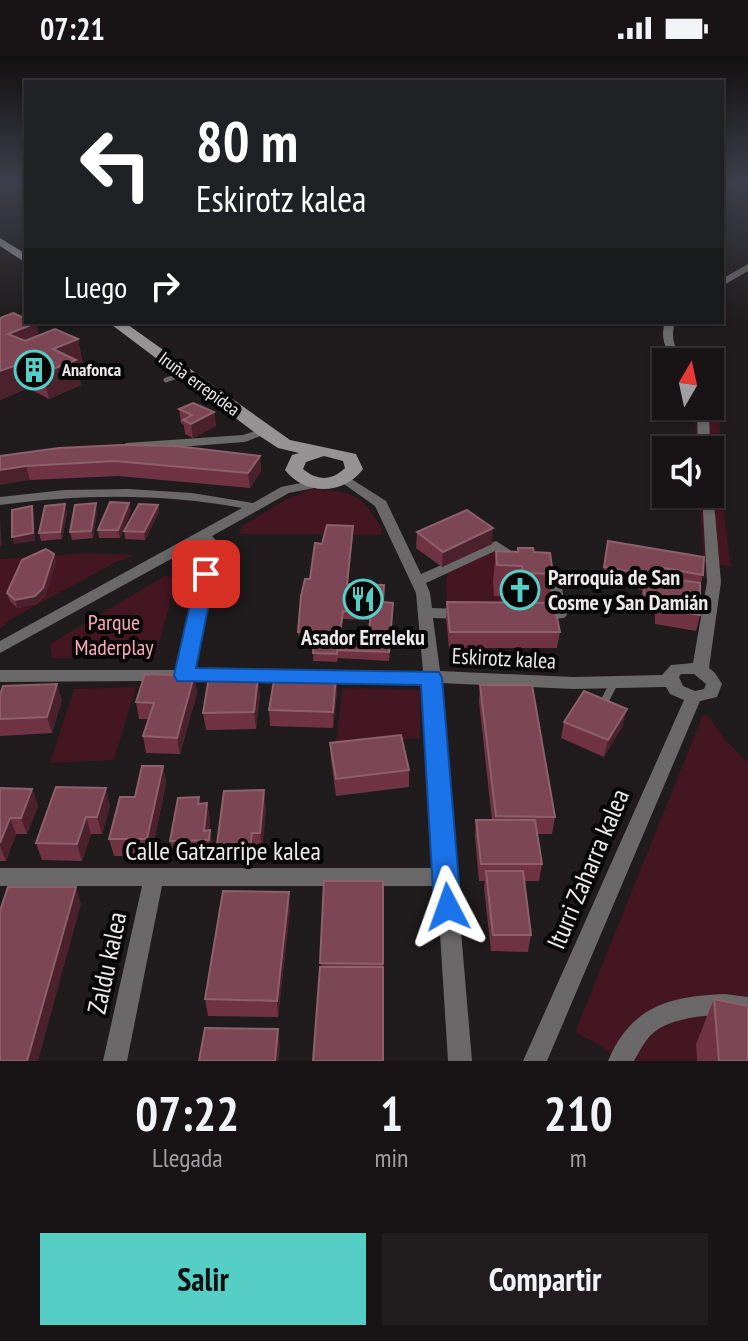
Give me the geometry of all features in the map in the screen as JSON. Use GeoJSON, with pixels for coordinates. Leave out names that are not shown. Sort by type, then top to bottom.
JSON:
{"type":"FeatureCollection","features":[{"type":"Feature","properties":{"kind":"street"},"geometry":{"type":"LineString","coordinates":[[0,241],[24,258]]}},
{"type":"Feature","properties":{"kind":"street"},"geometry":{"type":"LineString","coordinates":[[724,282],[748,267]]}},
{"type":"Feature","properties":{"kind":"street","name":"Iruña errepidea"},"geometry":{"type":"LineString","coordinates":[[118,324],[284,444],[313,452],[334,452],[350,458],[354,469],[345,479]]}},
{"type":"Feature","properties":{"kind":"street"},"geometry":{"type":"LineString","coordinates":[[669,324],[666,331],[671,348]]}},
{"type":"Feature","properties":{"kind":"street"},"geometry":{"type":"LineString","coordinates":[[107,448],[245,438],[264,431]]}},
{"type":"Feature","properties":{"kind":"street"},"geometry":{"type":"LineString","coordinates":[[284,444],[296,470],[320,483]]}},
{"type":"Feature","properties":{"kind":"street"},"geometry":{"type":"LineString","coordinates":[[285,490],[296,470],[313,452]]}},
{"type":"Feature","properties":{"kind":"street"},"geometry":{"type":"LineString","coordinates":[[0,648],[285,490],[345,479],[381,504],[423,593],[426,613],[460,1061]]}},
{"type":"Feature","properties":{"kind":"street"},"geometry":{"type":"LineString","coordinates":[[0,501],[87,493],[147,492],[255,507]]}},
{"type":"Feature","properties":{"kind":"street"},"geometry":{"type":"LineString","coordinates":[[700,671],[714,582],[709,508]]}},
{"type":"Feature","properties":{"kind":"street"},"geometry":{"type":"LineString","coordinates":[[184,675],[213,545],[203,535]]}},
{"type":"Feature","properties":{"kind":"street"},"geometry":{"type":"LineString","coordinates":[[416,582],[496,545],[554,583],[559,615],[515,614]]}},
{"type":"Feature","properties":{"kind":"street"},"geometry":{"type":"LineString","coordinates":[[426,613],[476,614]]}},
{"type":"Feature","properties":{"kind":"street"},"geometry":{"type":"LineString","coordinates":[[677,669],[700,671],[711,679],[713,689],[707,696],[694,697],[681,693],[670,681],[670,676],[677,669]]}},
{"type":"Feature","properties":{"kind":"street","name":"Eskirotz kalea"},"geometry":{"type":"LineString","coordinates":[[0,676],[184,675],[614,683],[670,681]]}},
{"type":"Feature","properties":{"kind":"street","name":"Iturri Zaharra kalea"},"geometry":{"type":"LineString","coordinates":[[539,1060],[694,697]]}},
{"type":"Feature","properties":{"kind":"street","name":"Calle Gatzarripe kalea"},"geometry":{"type":"LineString","coordinates":[[0,877],[445,877]]}},
{"type":"Feature","properties":{"kind":"street","name":"Zaldu kalea"},"geometry":{"type":"LineString","coordinates":[[115,1061],[154,877]]}},
{"type":"Feature","properties":{"kind":"street"},"geometry":{"type":"LineString","coordinates":[[620,1061],[646,1023],[667,1014],[724,1003],[748,1008]]}},
{"type":"Feature","properties":{"kind":"lane"},"geometry":{"type":"LineString","coordinates":[[166,380],[184,374]]}},
{"type":"Feature","properties":{"kind":"lane"},"geometry":{"type":"LineString","coordinates":[[601,708],[614,683]]}},
{"type":"Feature","properties":{"kind":"green space"},"geometry":{"type":"Polygon","coordinates":[[[695,420],[720,420],[719,436],[696,436],[695,420]]]}},
{"type":"Feature","properties":{"kind":"green space"},"geometry":{"type":"Polygon","coordinates":[[[312,489],[337,491],[355,497],[369,509],[382,530],[381,535],[239,534],[242,526],[285,500],[312,489]]]}},
{"type":"Feature","properties":{"kind":"green space"},"geometry":{"type":"Polygon","coordinates":[[[700,508],[723,508],[731,567],[704,562],[700,508]]]}},
{"type":"Feature","properties":{"kind":"green space"},"geometry":{"type":"Polygon","coordinates":[[[502,547],[562,612],[447,610],[446,579],[449,572],[502,547]]]}},
{"type":"Feature","properties":{"kind":"green space"},"geometry":{"type":"Polygon","coordinates":[[[86,553],[135,555],[116,562],[11,619],[0,629],[0,559],[86,553]]]}},
{"type":"Feature","properties":{"kind":"green space","name":"Parque Maderplay"},"geometry":{"type":"Polygon","coordinates":[[[165,576],[177,577],[155,658],[52,658],[50,644],[165,576]]]}},
{"type":"Feature","properties":{"kind":"green space"},"geometry":{"type":"Polygon","coordinates":[[[136,687],[114,760],[50,763],[74,689],[136,687]]]}},
{"type":"Feature","properties":{"kind":"green space"},"geometry":{"type":"Polygon","coordinates":[[[342,688],[420,690],[420,738],[336,745],[342,688]]]}},
{"type":"Feature","properties":{"kind":"green space"},"geometry":{"type":"Polygon","coordinates":[[[703,715],[708,716],[725,740],[748,762],[748,1055],[697,1061],[617,1061],[601,1046],[575,1032],[703,715]]]}},
{"type":"Feature","properties":{"kind":"building"},"geometry":{"type":"Polygon","coordinates":[[[13,313],[24,318],[24,324],[33,324],[8,334],[25,341],[55,329],[78,339],[53,349],[76,360],[43,373],[22,363],[0,371],[0,318],[13,313]]]}},
{"type":"Feature","properties":{"kind":"building"},"geometry":{"type":"Polygon","coordinates":[[[193,403],[214,412],[191,424],[183,420],[192,415],[179,409],[193,403]]]}},
{"type":"Feature","properties":{"kind":"building"},"geometry":{"type":"Polygon","coordinates":[[[176,446],[260,456],[248,473],[115,461],[0,470],[0,456],[59,448],[176,446]]]}},
{"type":"Feature","properties":{"kind":"building"},"geometry":{"type":"Polygon","coordinates":[[[110,502],[129,503],[118,530],[98,530],[110,502]]]}},
{"type":"Feature","properties":{"kind":"building"},"geometry":{"type":"Polygon","coordinates":[[[96,503],[91,531],[70,532],[75,505],[96,503]]]}},
{"type":"Feature","properties":{"kind":"building"},"geometry":{"type":"Polygon","coordinates":[[[65,504],[60,532],[39,533],[45,506],[65,504]]]}},
{"type":"Feature","properties":{"kind":"building"},"geometry":{"type":"Polygon","coordinates":[[[139,504],[158,505],[144,532],[124,531],[139,504]]]}},
{"type":"Feature","properties":{"kind":"building"},"geometry":{"type":"Polygon","coordinates":[[[32,506],[33,533],[12,537],[12,510],[32,506]]]}},
{"type":"Feature","properties":{"kind":"building"},"geometry":{"type":"Polygon","coordinates":[[[467,510],[493,528],[443,552],[417,532],[467,510]]]}},
{"type":"Feature","properties":{"kind":"building","name":"Asador Erreleku"},"geometry":{"type":"Polygon","coordinates":[[[327,525],[353,526],[347,584],[384,585],[383,602],[393,603],[389,652],[337,650],[337,654],[313,653],[314,632],[298,632],[305,579],[310,579],[315,543],[322,544],[327,525]],[[343,611],[339,639],[368,640],[371,612],[343,611]]]}},
{"type":"Feature","properties":{"kind":"building"},"geometry":{"type":"Polygon","coordinates":[[[608,541],[704,557],[703,575],[658,567],[657,576],[700,583],[700,615],[658,608],[659,598],[644,596],[645,574],[604,567],[608,541]]]}},
{"type":"Feature","properties":{"kind":"building"},"geometry":{"type":"Polygon","coordinates":[[[518,548],[550,553],[553,574],[523,573],[522,566],[497,565],[496,551],[518,552],[518,548]]]}},
{"type":"Feature","properties":{"kind":"building"},"geometry":{"type":"Polygon","coordinates":[[[46,549],[54,554],[43,588],[35,596],[15,600],[7,593],[22,560],[46,549]]]}},
{"type":"Feature","properties":{"kind":"building"},"geometry":{"type":"Polygon","coordinates":[[[447,602],[554,603],[560,632],[450,632],[447,602]]]}},
{"type":"Feature","properties":{"kind":"building"},"geometry":{"type":"Polygon","coordinates":[[[145,674],[194,676],[177,738],[143,736],[154,703],[136,702],[145,674]]]}},
{"type":"Feature","properties":{"kind":"building"},"geometry":{"type":"Polygon","coordinates":[[[275,674],[336,676],[333,712],[269,710],[275,674]]]}},
{"type":"Feature","properties":{"kind":"building"},"geometry":{"type":"Polygon","coordinates":[[[258,676],[254,712],[203,713],[209,677],[258,676]]]}},
{"type":"Feature","properties":{"kind":"building"},"geometry":{"type":"Polygon","coordinates":[[[57,684],[47,717],[0,719],[3,686],[57,684]]]}},
{"type":"Feature","properties":{"kind":"building"},"geometry":{"type":"Polygon","coordinates":[[[480,685],[532,685],[555,817],[496,816],[480,685]]]}},
{"type":"Feature","properties":{"kind":"building"},"geometry":{"type":"Polygon","coordinates":[[[584,691],[627,709],[608,740],[564,722],[584,691]]]}},
{"type":"Feature","properties":{"kind":"building"},"geometry":{"type":"Polygon","coordinates":[[[401,735],[409,770],[336,779],[330,743],[401,735]]]}},
{"type":"Feature","properties":{"kind":"building"},"geometry":{"type":"Polygon","coordinates":[[[142,766],[163,766],[147,839],[109,839],[120,797],[135,797],[142,766]]]}},
{"type":"Feature","properties":{"kind":"building"},"geometry":{"type":"Polygon","coordinates":[[[56,787],[106,788],[97,817],[86,817],[77,844],[36,843],[56,787]]]}},
{"type":"Feature","properties":{"kind":"building"},"geometry":{"type":"Polygon","coordinates":[[[0,788],[32,789],[21,818],[10,818],[0,843],[0,788]]]}},
{"type":"Feature","properties":{"kind":"building"},"geometry":{"type":"Polygon","coordinates":[[[264,790],[260,833],[252,833],[251,844],[217,844],[224,791],[264,790]]]}},
{"type":"Feature","properties":{"kind":"building"},"geometry":{"type":"Polygon","coordinates":[[[199,797],[198,804],[207,803],[204,831],[210,830],[209,840],[170,841],[178,798],[199,797]]]}},
{"type":"Feature","properties":{"kind":"building"},"geometry":{"type":"Polygon","coordinates":[[[476,820],[535,820],[542,864],[481,864],[476,820]]]}},
{"type":"Feature","properties":{"kind":"building"},"geometry":{"type":"Polygon","coordinates":[[[486,871],[523,871],[531,935],[493,935],[486,871]]]}},
{"type":"Feature","properties":{"kind":"building"},"geometry":{"type":"Polygon","coordinates":[[[324,881],[383,881],[383,964],[320,963],[324,881]]]}},
{"type":"Feature","properties":{"kind":"building"},"geometry":{"type":"Polygon","coordinates":[[[8,887],[76,887],[27,1061],[0,1061],[0,911],[8,887]]]}},
{"type":"Feature","properties":{"kind":"building"},"geometry":{"type":"Polygon","coordinates":[[[223,891],[289,892],[277,1001],[205,999],[223,891]]]}},
{"type":"Feature","properties":{"kind":"building"},"geometry":{"type":"Polygon","coordinates":[[[320,967],[383,967],[383,1061],[313,1061],[320,967]]]}},
{"type":"Feature","properties":{"kind":"building"},"geometry":{"type":"Polygon","coordinates":[[[714,999],[748,1006],[748,1061],[719,1061],[714,999]]]}},
{"type":"Feature","properties":{"kind":"building"},"geometry":{"type":"Polygon","coordinates":[[[205,1028],[278,1029],[275,1061],[199,1061],[205,1028]]]}},
{"type":"Feature","properties":{"kind":"place","name":"Anafonca"},"geometry":{"type":"Point","coordinates":[34,370]}},
{"type":"Feature","properties":{"kind":"place","name":"Parroquia de San Cosme y San Damián"},"geometry":{"type":"Point","coordinates":[520,590]}},
{"type":"Feature","properties":{"kind":"place","name":"Asador Erreleku"},"geometry":{"type":"Point","coordinates":[363,599]}},
{"type":"Feature","properties":{"kind":"route"},"geometry":{"type":"LineString","coordinates":[[206,574],[184,675],[432,678],[448,907]]}}]}
